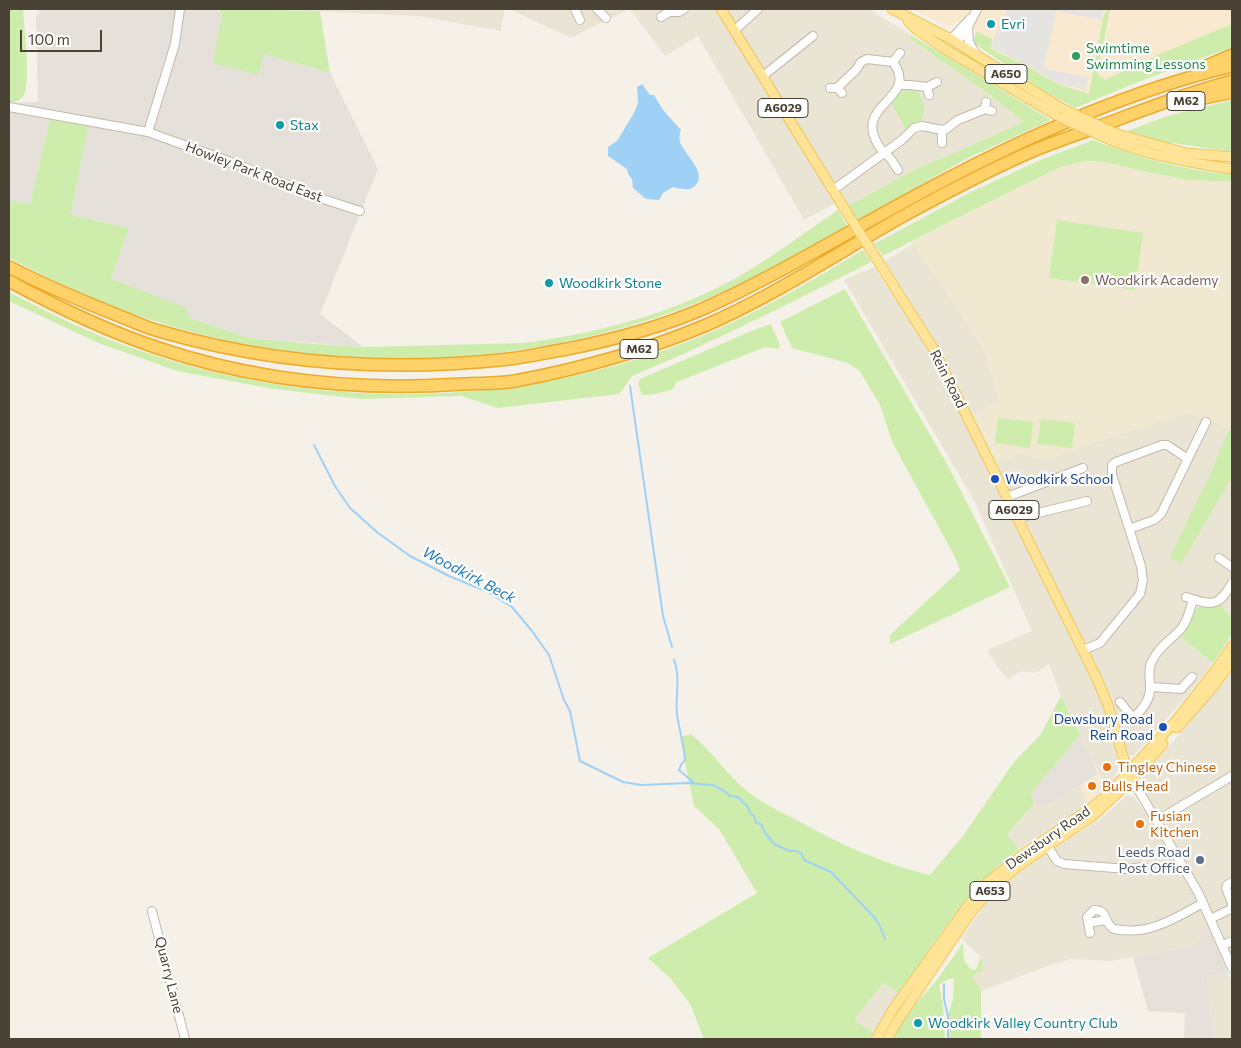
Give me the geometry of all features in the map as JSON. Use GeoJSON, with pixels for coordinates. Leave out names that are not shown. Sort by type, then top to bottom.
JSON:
{"type":"FeatureCollection","features":[{"type":"Feature","properties":{"kind":"highway","name":"M62"},"geometry":{"type":"LineString","coordinates":[[1185,77],[1232,55]]}},
{"type":"Feature","properties":{"kind":"highway","name":"M62"},"geometry":{"type":"LineString","coordinates":[[9,267],[70,297],[157,331],[229,348],[315,362],[375,366],[436,365],[511,359],[594,343],[648,328],[702,309],[765,279],[931,187],[1030,138],[1185,77],[1232,66]]}},
{"type":"Feature","properties":{"kind":"highway","name":"M62"},"geometry":{"type":"LineString","coordinates":[[9,282],[62,309],[157,348],[226,368],[314,382],[371,386],[431,386],[513,381],[595,362],[651,346],[705,325],[778,288],[904,216],[970,181],[1039,148],[1140,111],[1232,81]]}},
{"type":"Feature","properties":{"kind":"highway","name":"M62"},"geometry":{"type":"LineString","coordinates":[[1140,111],[1232,92]]}},
{"type":"Feature","properties":{"kind":"main road","name":"Rein Road"},"geometry":{"type":"LineString","coordinates":[[721,9],[933,348],[1108,704],[1130,776]]}},
{"type":"Feature","properties":{"kind":"main road","name":"A650"},"geometry":{"type":"LineString","coordinates":[[892,9],[938,32],[1011,90],[1061,118],[1115,137],[1186,153],[1232,157]]}},
{"type":"Feature","properties":{"kind":"main road","name":"A650"},"geometry":{"type":"LineString","coordinates":[[903,16],[917,30],[951,44],[974,60],[1137,150],[1185,162],[1232,169]]}},
{"type":"Feature","properties":{"kind":"main road","name":"Dewsbury Road"},"geometry":{"type":"LineString","coordinates":[[876,1039],[894,1008],[967,907],[988,882],[1023,854],[1091,808],[1130,776],[1175,722],[1232,646]]}},
{"type":"Feature","properties":{"kind":"main road","name":"Dewsbury Road"},"geometry":{"type":"LineString","coordinates":[[887,1039],[974,909],[990,890],[1017,867],[1094,815],[1214,687],[1232,661]]}},
{"type":"Feature","properties":{"kind":"street"},"geometry":{"type":"LineString","coordinates":[[148,132],[174,44],[180,9]]}},
{"type":"Feature","properties":{"kind":"street"},"geometry":{"type":"LineString","coordinates":[[597,9],[606,18]]}},
{"type":"Feature","properties":{"kind":"street"},"geometry":{"type":"LineString","coordinates":[[661,17],[669,12],[679,12],[684,9]]}},
{"type":"Feature","properties":{"kind":"street"},"geometry":{"type":"LineString","coordinates":[[735,30],[758,9]]}},
{"type":"Feature","properties":{"kind":"street"},"geometry":{"type":"LineString","coordinates":[[577,10],[580,20]]}},
{"type":"Feature","properties":{"kind":"street"},"geometry":{"type":"LineString","coordinates":[[951,44],[975,12]]}},
{"type":"Feature","properties":{"kind":"street"},"geometry":{"type":"LineString","coordinates":[[938,32],[950,32],[965,27]]}},
{"type":"Feature","properties":{"kind":"street"},"geometry":{"type":"LineString","coordinates":[[965,27],[974,60]]}},
{"type":"Feature","properties":{"kind":"street"},"geometry":{"type":"LineString","coordinates":[[763,76],[812,36]]}},
{"type":"Feature","properties":{"kind":"street"},"geometry":{"type":"LineString","coordinates":[[893,62],[900,54]]}},
{"type":"Feature","properties":{"kind":"street"},"geometry":{"type":"LineString","coordinates":[[836,90],[856,70],[861,62],[867,59],[893,62]]}},
{"type":"Feature","properties":{"kind":"street"},"geometry":{"type":"LineString","coordinates":[[893,62],[900,76],[899,86],[894,95],[880,108],[872,121],[871,128],[873,137],[898,170]]}},
{"type":"Feature","properties":{"kind":"street"},"geometry":{"type":"LineString","coordinates":[[899,86],[910,84],[927,87],[938,82]]}},
{"type":"Feature","properties":{"kind":"street"},"geometry":{"type":"LineString","coordinates":[[927,87],[929,96]]}},
{"type":"Feature","properties":{"kind":"street","name":"Howley Park Road East"},"geometry":{"type":"LineString","coordinates":[[9,107],[148,132],[237,164],[314,196],[360,211]]}},
{"type":"Feature","properties":{"kind":"street"},"geometry":{"type":"LineString","coordinates":[[833,190],[902,140],[914,128],[927,127],[942,130],[958,120],[988,107]]}},
{"type":"Feature","properties":{"kind":"street"},"geometry":{"type":"LineString","coordinates":[[927,117],[927,127]]}},
{"type":"Feature","properties":{"kind":"street"},"geometry":{"type":"LineString","coordinates":[[942,130],[942,143]]}},
{"type":"Feature","properties":{"kind":"street"},"geometry":{"type":"LineString","coordinates":[[1129,529],[1158,518],[1206,422]]}},
{"type":"Feature","properties":{"kind":"street"},"geometry":{"type":"LineString","coordinates":[[1083,650],[1100,642],[1135,601],[1142,587],[1143,573],[1112,475],[1112,465],[1162,445],[1188,459]]}},
{"type":"Feature","properties":{"kind":"street"},"geometry":{"type":"LineString","coordinates":[[1007,496],[1080,472]]}},
{"type":"Feature","properties":{"kind":"street"},"geometry":{"type":"LineString","coordinates":[[1018,518],[1087,501]]}},
{"type":"Feature","properties":{"kind":"street"},"geometry":{"type":"LineString","coordinates":[[1219,558],[1232,567]]}},
{"type":"Feature","properties":{"kind":"street"},"geometry":{"type":"LineString","coordinates":[[1120,702],[1132,718],[1144,708],[1151,687],[1148,672],[1151,664],[1165,642],[1183,626],[1190,611],[1190,598],[1209,602],[1220,601],[1232,583]]}},
{"type":"Feature","properties":{"kind":"street"},"geometry":{"type":"LineString","coordinates":[[1151,687],[1181,689],[1192,677]]}},
{"type":"Feature","properties":{"kind":"street"},"geometry":{"type":"LineString","coordinates":[[1130,776],[1203,903],[1232,968]]}},
{"type":"Feature","properties":{"kind":"street"},"geometry":{"type":"LineString","coordinates":[[1156,821],[1232,776]]}},
{"type":"Feature","properties":{"kind":"street"},"geometry":{"type":"LineString","coordinates":[[1048,847],[1057,861],[1064,864],[1127,869],[1144,867]]}},
{"type":"Feature","properties":{"kind":"street"},"geometry":{"type":"LineString","coordinates":[[1210,919],[1231,909],[1232,904],[1226,888],[1232,882]]}},
{"type":"Feature","properties":{"kind":"street"},"geometry":{"type":"LineString","coordinates":[[1090,933],[1088,914],[1097,910],[1105,914],[1110,927],[1114,929],[1140,931],[1163,925],[1203,903]]}},
{"type":"Feature","properties":{"kind":"street","name":"Quarry Lane"},"geometry":{"type":"LineString","coordinates":[[152,911],[186,1039]]}},
{"type":"Feature","properties":{"kind":"street"},"geometry":{"type":"LineString","coordinates":[[1088,923],[1106,920]]}},
{"type":"Feature","properties":{"kind":"street"},"geometry":{"type":"LineString","coordinates":[[1223,945],[1232,941]]}},
{"type":"Feature","properties":{"kind":"shaded area"},"geometry":{"type":"Polygon","coordinates":[[[38,9],[218,9],[264,54],[330,73],[378,169],[320,314],[363,347],[250,338],[187,317],[146,294],[111,279],[129,228],[71,215],[88,126],[50,119],[30,204],[9,200],[9,103],[38,102],[36,16],[40,13],[38,9]]]}},
{"type":"Feature","properties":{"kind":"shaded area"},"geometry":{"type":"Polygon","coordinates":[[[263,9],[504,9],[501,31],[419,16],[263,9]]]}},
{"type":"Feature","properties":{"kind":"shaded area"},"geometry":{"type":"Polygon","coordinates":[[[509,9],[629,9],[571,38],[509,9]]]}},
{"type":"Feature","properties":{"kind":"shaded area"},"geometry":{"type":"Polygon","coordinates":[[[630,9],[718,9],[836,203],[804,220],[698,36],[665,56],[630,9]]]}},
{"type":"Feature","properties":{"kind":"shaded area"},"geometry":{"type":"Polygon","coordinates":[[[726,9],[869,9],[911,35],[909,38],[986,92],[1024,122],[910,172],[849,205],[726,9]]]}},
{"type":"Feature","properties":{"kind":"shaded area"},"geometry":{"type":"Polygon","coordinates":[[[913,9],[1232,9],[1232,24],[1089,94],[1058,84],[1023,64],[991,49],[991,39],[976,31],[957,22],[949,27],[946,26],[913,9]]]}},
{"type":"Feature","properties":{"kind":"shaded area"},"geometry":{"type":"Polygon","coordinates":[[[1007,9],[1104,9],[1101,20],[1056,11],[1044,66],[1050,70],[1088,77],[1085,90],[1058,83],[1024,63],[992,48],[993,39],[1007,9]]]}},
{"type":"Feature","properties":{"kind":"shaded area","name":"Woodkirk Academy"},"geometry":{"type":"Polygon","coordinates":[[[1085,161],[1105,162],[1188,180],[1232,182],[1232,421],[1229,430],[1208,419],[1187,413],[1070,450],[1050,459],[1016,454],[996,463],[972,415],[1000,402],[985,352],[962,315],[911,242],[1060,167],[1085,161]]]}},
{"type":"Feature","properties":{"kind":"shaded area"},"geometry":{"type":"Polygon","coordinates":[[[913,244],[985,352],[1000,402],[972,415],[933,338],[885,261],[913,244]]]}},
{"type":"Feature","properties":{"kind":"shaded area"},"geometry":{"type":"Polygon","coordinates":[[[874,267],[931,352],[1099,693],[1112,732],[1119,766],[1113,780],[1106,788],[1083,745],[1049,664],[1036,673],[1020,671],[1008,679],[987,650],[1032,631],[975,502],[844,280],[874,267]]]}},
{"type":"Feature","properties":{"kind":"shaded area"},"geometry":{"type":"Polygon","coordinates":[[[1187,413],[1208,417],[1229,430],[1232,421],[1232,616],[1226,613],[1222,605],[1215,607],[1199,606],[1195,608],[1186,630],[1179,636],[1213,663],[1187,696],[1133,756],[1129,755],[1126,750],[1112,698],[1090,653],[1084,645],[996,463],[1016,454],[1050,459],[1070,450],[1187,413]]]}},
{"type":"Feature","properties":{"kind":"shaded area"},"geometry":{"type":"Polygon","coordinates":[[[1232,672],[1232,958],[1215,918],[1139,782],[1232,672]]]}},
{"type":"Feature","properties":{"kind":"shaded area"},"geometry":{"type":"Polygon","coordinates":[[[1080,735],[1098,774],[1045,806],[1034,804],[1031,793],[1080,735]]]}},
{"type":"Feature","properties":{"kind":"shaded area"},"geometry":{"type":"Polygon","coordinates":[[[1098,774],[1106,788],[1088,803],[1079,785],[1098,774]]]}},
{"type":"Feature","properties":{"kind":"shaded area"},"geometry":{"type":"Polygon","coordinates":[[[1079,785],[1088,803],[1019,849],[1007,836],[1034,804],[1045,806],[1079,785]]]}},
{"type":"Feature","properties":{"kind":"shaded area"},"geometry":{"type":"Polygon","coordinates":[[[1127,795],[1134,797],[1146,813],[1195,896],[1209,927],[1194,946],[1111,961],[1072,959],[1053,964],[981,991],[971,976],[983,959],[961,938],[987,902],[1021,871],[1103,817],[1127,795]]]}},
{"type":"Feature","properties":{"kind":"shaded area"},"geometry":{"type":"Polygon","coordinates":[[[1209,927],[1228,973],[1207,976],[1213,1039],[1184,1039],[1185,1013],[1148,1011],[1133,957],[1194,946],[1209,927]]]}},
{"type":"Feature","properties":{"kind":"shaded area"},"geometry":{"type":"Polygon","coordinates":[[[1228,973],[1232,983],[1232,1039],[1213,1039],[1207,976],[1228,973]]]}},
{"type":"Feature","properties":{"kind":"shaded area"},"geometry":{"type":"Polygon","coordinates":[[[883,983],[899,993],[873,1033],[853,1020],[883,983]]]}},
{"type":"Feature","properties":{"kind":"green space"},"geometry":{"type":"Polygon","coordinates":[[[9,9],[23,9],[27,65],[25,93],[20,99],[11,102],[9,102],[9,9]]]}},
{"type":"Feature","properties":{"kind":"green space"},"geometry":{"type":"Polygon","coordinates":[[[218,9],[320,11],[330,73],[264,54],[258,75],[213,63],[222,15],[218,9]]]}},
{"type":"Feature","properties":{"kind":"green space"},"geometry":{"type":"Polygon","coordinates":[[[1107,9],[1110,9],[1097,74],[1105,80],[1162,53],[1232,24],[1232,47],[1075,108],[1044,91],[975,44],[974,40],[976,31],[992,39],[991,49],[1023,64],[1058,84],[1089,94],[1103,18],[1107,9]]]}},
{"type":"Feature","properties":{"kind":"green space"},"geometry":{"type":"Polygon","coordinates":[[[911,35],[1051,120],[970,157],[857,220],[849,205],[910,172],[1024,122],[986,92],[909,38],[911,35]]]}},
{"type":"Feature","properties":{"kind":"green space"},"geometry":{"type":"Polygon","coordinates":[[[907,90],[918,91],[924,110],[921,122],[906,130],[892,104],[900,93],[907,90]]]}},
{"type":"Feature","properties":{"kind":"green space"},"geometry":{"type":"Polygon","coordinates":[[[1232,100],[1232,152],[1159,141],[1127,131],[1167,116],[1232,100]]]}},
{"type":"Feature","properties":{"kind":"green space"},"geometry":{"type":"Polygon","coordinates":[[[50,119],[88,126],[71,215],[129,228],[111,279],[187,308],[187,317],[250,338],[363,347],[525,343],[580,334],[660,312],[711,291],[762,262],[838,210],[847,226],[724,292],[681,309],[612,331],[542,346],[471,356],[399,359],[327,356],[256,346],[186,330],[117,308],[76,291],[9,258],[9,200],[30,204],[50,119]]]}},
{"type":"Feature","properties":{"kind":"green space"},"geometry":{"type":"Polygon","coordinates":[[[1093,140],[1161,162],[1196,170],[1232,174],[1232,182],[1188,180],[1105,162],[1085,161],[1060,167],[883,256],[874,244],[973,191],[1038,161],[1093,140]]]}},
{"type":"Feature","properties":{"kind":"green space"},"geometry":{"type":"Polygon","coordinates":[[[1057,220],[1143,233],[1135,290],[1049,278],[1057,220]]]}},
{"type":"Feature","properties":{"kind":"green space"},"geometry":{"type":"Polygon","coordinates":[[[863,250],[871,262],[774,311],[632,376],[619,394],[498,408],[461,396],[361,399],[274,389],[177,371],[96,342],[9,301],[9,292],[80,327],[124,345],[193,367],[263,382],[334,391],[406,394],[477,391],[549,381],[619,365],[687,342],[733,322],[799,288],[863,250]]]}},
{"type":"Feature","properties":{"kind":"green space"},"geometry":{"type":"Polygon","coordinates":[[[845,289],[946,462],[1010,587],[890,644],[890,635],[960,570],[955,557],[892,442],[881,407],[860,371],[848,363],[792,348],[780,322],[845,289]]]}},
{"type":"Feature","properties":{"kind":"green space"},"geometry":{"type":"Polygon","coordinates":[[[771,324],[780,345],[778,349],[765,347],[677,382],[672,390],[642,395],[638,384],[640,379],[771,324]]]}},
{"type":"Feature","properties":{"kind":"green space"},"geometry":{"type":"Polygon","coordinates":[[[998,418],[1033,422],[1030,448],[995,443],[998,418]]]}},
{"type":"Feature","properties":{"kind":"green space"},"geometry":{"type":"Polygon","coordinates":[[[1041,419],[1075,423],[1072,448],[1037,444],[1041,419]]]}},
{"type":"Feature","properties":{"kind":"green space"},"geometry":{"type":"Polygon","coordinates":[[[1229,430],[1232,432],[1232,477],[1181,564],[1170,557],[1207,481],[1229,430]]]}},
{"type":"Feature","properties":{"kind":"green space"},"geometry":{"type":"Polygon","coordinates":[[[1222,605],[1226,613],[1232,616],[1232,634],[1213,663],[1179,636],[1186,630],[1197,607],[1222,605]]]}},
{"type":"Feature","properties":{"kind":"green space"},"geometry":{"type":"Polygon","coordinates":[[[1061,696],[1080,735],[1031,793],[1034,804],[1007,835],[1019,849],[983,881],[953,916],[899,993],[883,983],[854,1020],[873,1033],[869,1039],[704,1039],[690,1004],[670,978],[648,958],[757,893],[719,829],[694,806],[680,737],[691,734],[739,784],[769,806],[859,851],[930,875],[963,836],[1014,762],[1041,734],[1061,696]]]}},
{"type":"Feature","properties":{"kind":"green space"},"geometry":{"type":"Polygon","coordinates":[[[963,943],[964,960],[970,969],[976,970],[980,958],[983,959],[981,971],[972,976],[981,991],[981,1039],[948,1039],[949,1023],[947,1019],[953,999],[954,979],[952,978],[939,984],[943,1006],[945,1039],[893,1039],[906,1015],[936,981],[963,943]]]}},
{"type":"Feature","properties":{"kind":"water"},"geometry":{"type":"Polygon","coordinates":[[[642,84],[650,95],[654,95],[663,110],[681,130],[679,136],[682,147],[694,163],[699,174],[699,180],[694,187],[680,189],[673,187],[663,193],[659,200],[646,199],[633,188],[632,179],[627,169],[608,156],[608,147],[617,141],[634,113],[638,103],[637,87],[642,84]]]}},
{"type":"Feature","properties":{"kind":"waterway"},"geometry":{"type":"LineString","coordinates":[[630,386],[663,616],[672,647]]}},
{"type":"Feature","properties":{"kind":"waterway","name":"Woodkirk Beck"},"geometry":{"type":"LineString","coordinates":[[314,445],[335,486],[350,508],[378,533],[410,556],[449,576],[488,592],[512,607],[549,655],[564,700],[570,711],[580,761],[623,782],[641,785],[689,783],[713,785],[730,796],[738,797],[748,807],[756,823],[761,824],[765,833],[774,844],[789,851],[797,851],[802,854],[804,860],[831,872],[875,918],[885,939]]}},
{"type":"Feature","properties":{"kind":"waterway"},"geometry":{"type":"LineString","coordinates":[[674,660],[677,673],[677,714],[685,760],[679,770],[693,782]]}},
{"type":"Feature","properties":{"kind":"waterway","name":"Woodkirk Beck"},"geometry":{"type":"LineString","coordinates":[[944,984],[944,999],[948,1016],[948,1039]]}},
{"type":"Feature","properties":{"kind":"place","name":"Evri"},"geometry":{"type":"Point","coordinates":[991,24]}},
{"type":"Feature","properties":{"kind":"place","name":"Swimtime Swimming Lessons"},"geometry":{"type":"Point","coordinates":[1076,56]}},
{"type":"Feature","properties":{"kind":"place","name":"Stax"},"geometry":{"type":"Point","coordinates":[280,125]}},
{"type":"Feature","properties":{"kind":"place","name":"Woodkirk Academy"},"geometry":{"type":"Point","coordinates":[1085,280]}},
{"type":"Feature","properties":{"kind":"place","name":"Woodkirk Stone"},"geometry":{"type":"Point","coordinates":[549,283]}},
{"type":"Feature","properties":{"kind":"place","name":"Woodkirk School"},"geometry":{"type":"Point","coordinates":[995,479]}},
{"type":"Feature","properties":{"kind":"place","name":"Dewsbury Road Rein Road"},"geometry":{"type":"Point","coordinates":[1163,727]}},
{"type":"Feature","properties":{"kind":"place","name":"Tingley Chinese"},"geometry":{"type":"Point","coordinates":[1107,767]}},
{"type":"Feature","properties":{"kind":"place","name":"Bulls Head"},"geometry":{"type":"Point","coordinates":[1092,786]}},
{"type":"Feature","properties":{"kind":"place","name":"Fusian Kitchen"},"geometry":{"type":"Point","coordinates":[1140,824]}},
{"type":"Feature","properties":{"kind":"place","name":"Leeds Road Post Office"},"geometry":{"type":"Point","coordinates":[1200,860]}},
{"type":"Feature","properties":{"kind":"place","name":"Woodkirk Valley Country Club"},"geometry":{"type":"Point","coordinates":[918,1023]}}]}
